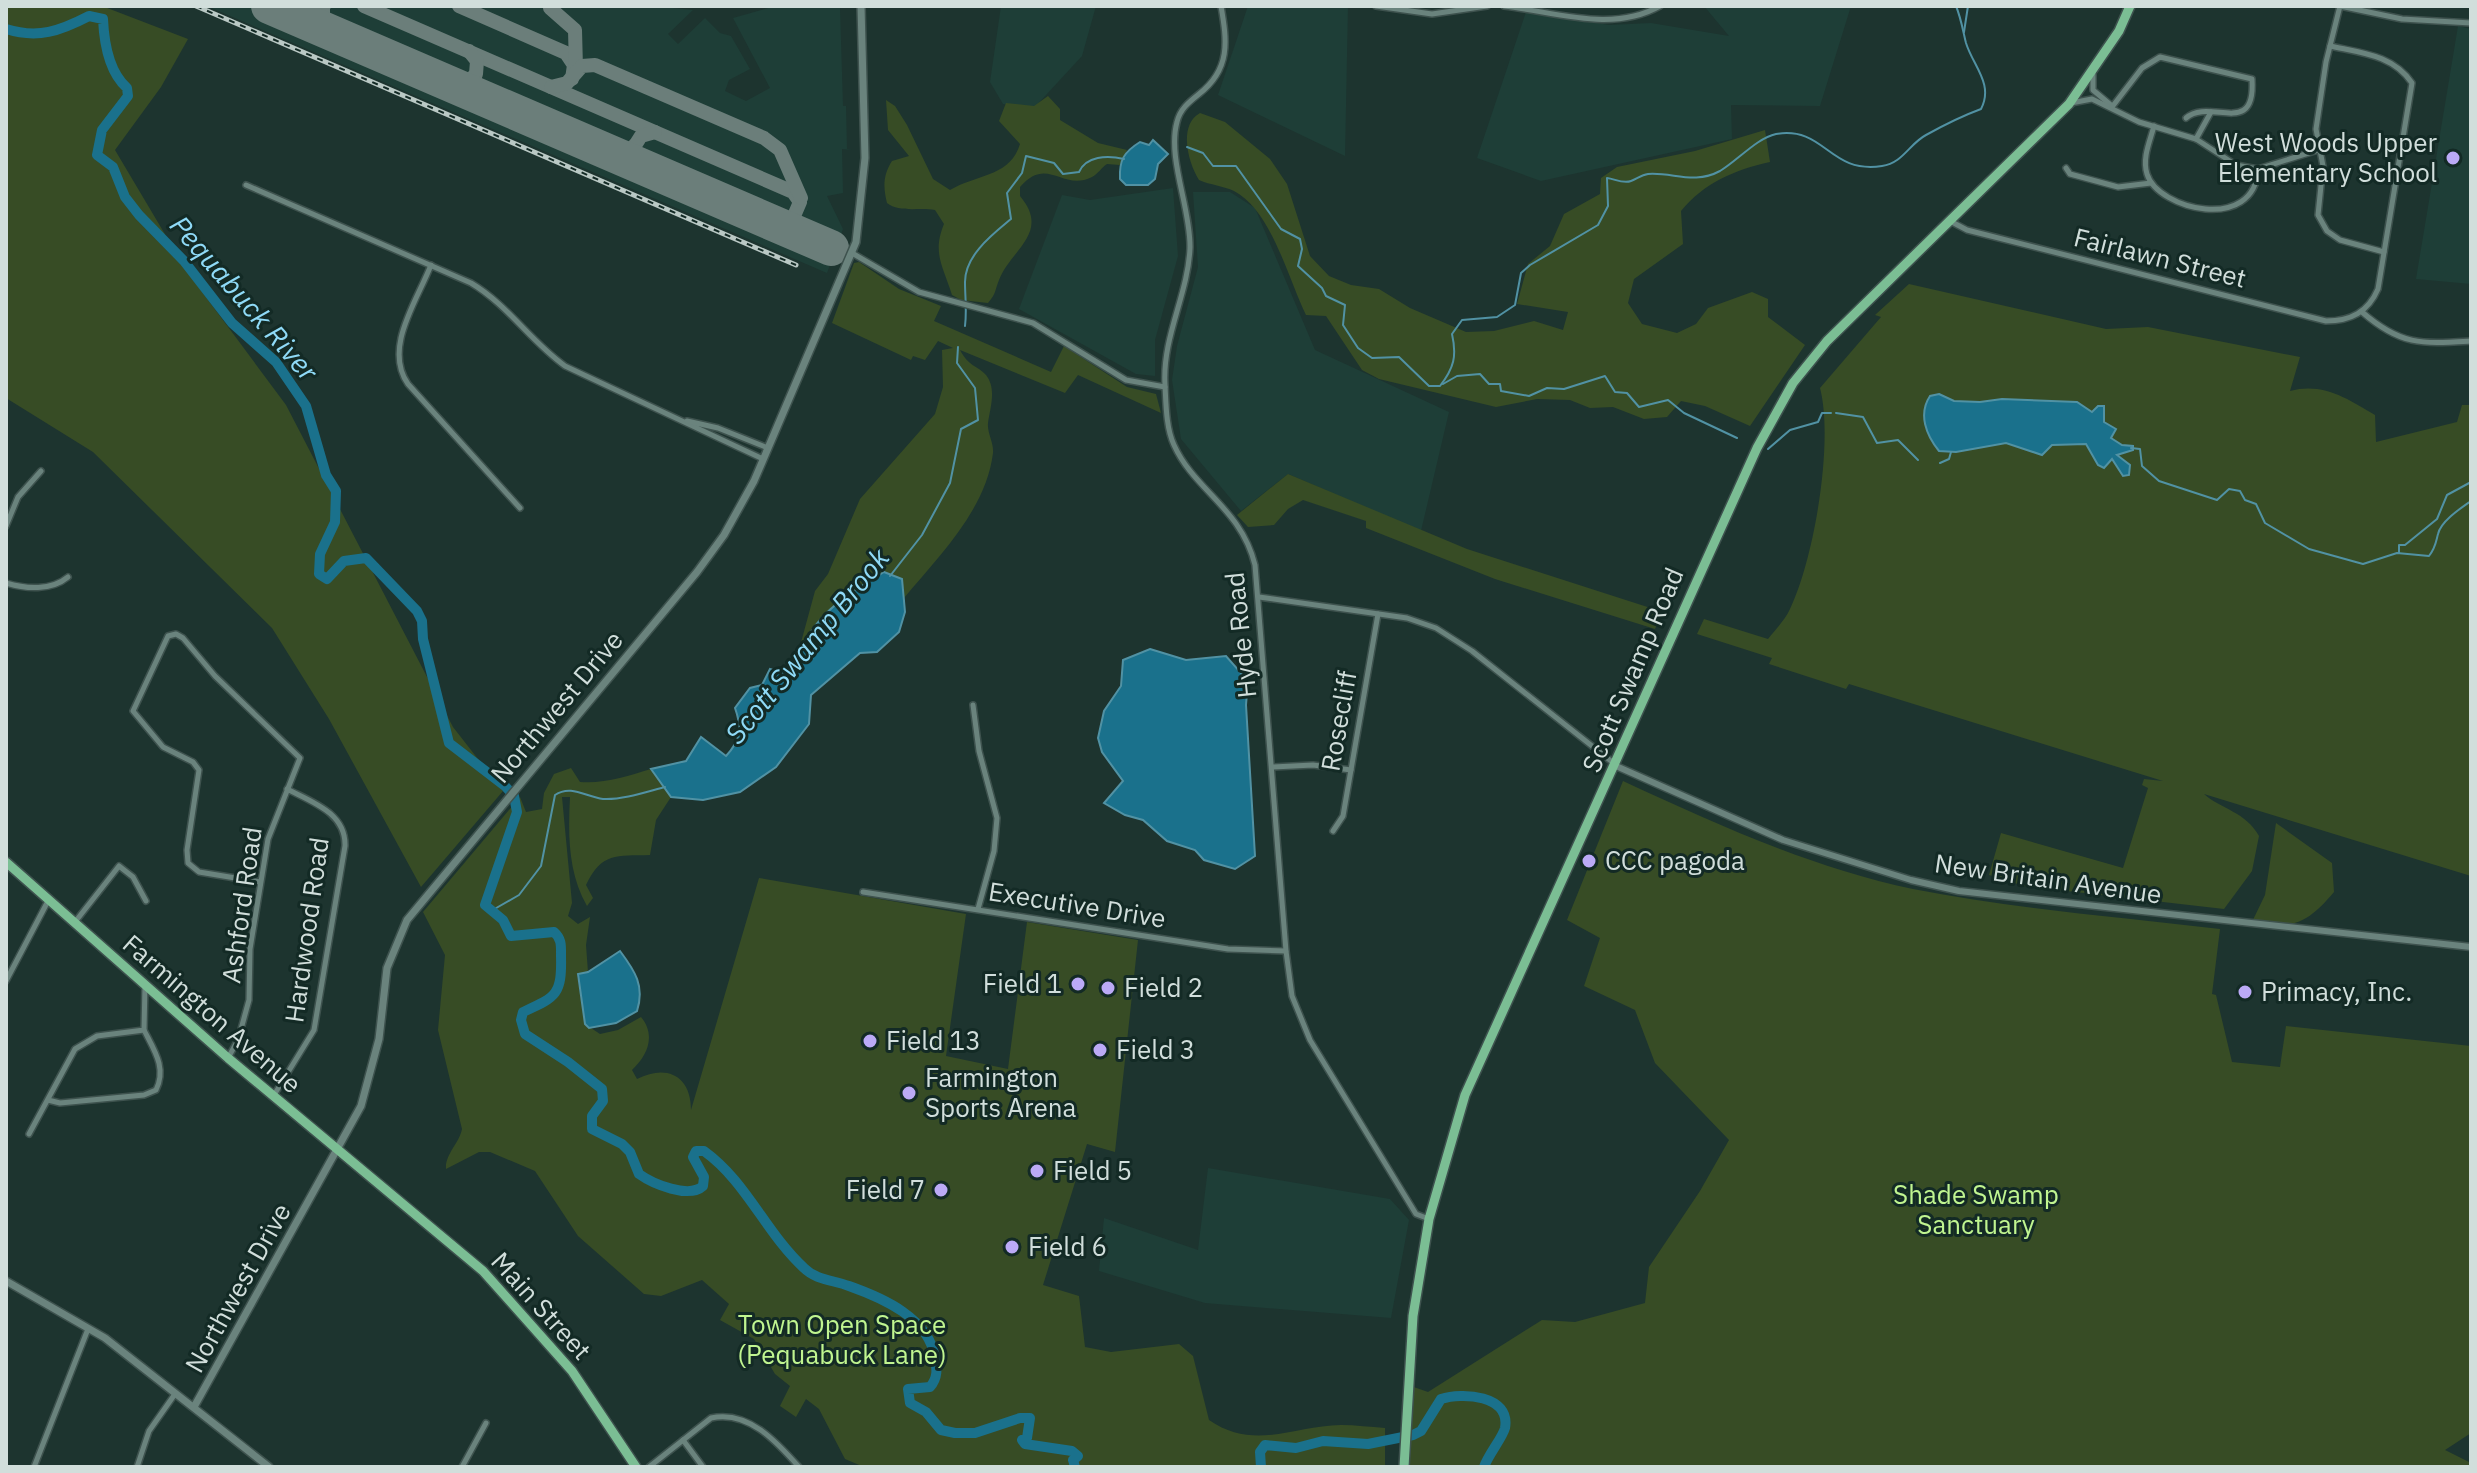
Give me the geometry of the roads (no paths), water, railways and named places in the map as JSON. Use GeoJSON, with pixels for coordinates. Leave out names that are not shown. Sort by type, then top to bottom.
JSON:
{"type":"FeatureCollection","features":[{"type":"Feature","properties":{"kind":"highway","name":"Scott Swamp Road"},"geometry":{"type":"LineString","coordinates":[[1404,1467],[1413,1316],[1429,1219],[1465,1095],[1616,766],[1727,511],[1793,383],[1845,323],[2069,104],[2093,74],[2130,6]]}},
{"type":"Feature","properties":{"kind":"highway","name":"Farmington Avenue"},"geometry":{"type":"LineString","coordinates":[[6,862],[228,1058],[392,1195]]}},
{"type":"Feature","properties":{"kind":"highway","name":"Main Street"},"geometry":{"type":"LineString","coordinates":[[392,1195],[455,1246],[538,1330],[572,1371],[636,1467]]}},
{"type":"Feature","properties":{"kind":"main road","name":"Northwest Drive"},"geometry":{"type":"LineString","coordinates":[[194,1407],[355,1120],[370,1079],[387,968],[407,920],[709,556],[734,519],[764,459],[852,253],[865,182],[861,6]]}},
{"type":"Feature","properties":{"kind":"main road"},"geometry":{"type":"LineString","coordinates":[[6,1281],[89,1328],[269,1467]]}},
{"type":"Feature","properties":{"kind":"street","name":"Hyde Road"},"geometry":{"type":"LineString","coordinates":[[1221,6],[1227,42],[1222,66],[1211,83],[1186,105],[1176,123],[1175,139],[1190,247],[1187,271],[1167,345],[1165,387],[1173,444],[1244,535],[1255,565],[1292,996],[1310,1040],[1416,1214],[1429,1219]]}},
{"type":"Feature","properties":{"kind":"street"},"geometry":{"type":"LineString","coordinates":[[1376,6],[1432,14],[1487,6]]}},
{"type":"Feature","properties":{"kind":"street"},"geometry":{"type":"LineString","coordinates":[[1504,6],[1618,21],[1660,6]]}},
{"type":"Feature","properties":{"kind":"street"},"geometry":{"type":"LineString","coordinates":[[2384,252],[2340,240],[2321,223],[2317,206],[2323,166],[2316,129],[2340,6],[2402,19],[2471,23]]}},
{"type":"Feature","properties":{"kind":"street"},"geometry":{"type":"LineString","coordinates":[[2330,46],[2386,59],[2402,68],[2412,83],[2378,289],[2373,302],[2362,312],[2396,337],[2421,345],[2471,341]]}},
{"type":"Feature","properties":{"kind":"street"},"geometry":{"type":"LineString","coordinates":[[2112,107],[2148,62],[2165,56],[2252,79],[2248,106],[2243,112],[2235,115],[2197,111],[2186,118]]}},
{"type":"Feature","properties":{"kind":"street"},"geometry":{"type":"LineString","coordinates":[[2093,74],[2093,90],[2112,107]]}},
{"type":"Feature","properties":{"kind":"street"},"geometry":{"type":"LineString","coordinates":[[2069,104],[2092,99],[2154,126],[2196,139],[2236,165],[2258,169],[2318,150]]}},
{"type":"Feature","properties":{"kind":"street"},"geometry":{"type":"LineString","coordinates":[[2196,139],[2212,112]]}},
{"type":"Feature","properties":{"kind":"street"},"geometry":{"type":"LineString","coordinates":[[2154,126],[2145,160],[2151,183],[2173,199],[2229,209],[2253,193],[2258,169]]}},
{"type":"Feature","properties":{"kind":"street"},"geometry":{"type":"LineString","coordinates":[[2066,168],[2070,174],[2118,187],[2151,183]]}},
{"type":"Feature","properties":{"kind":"street"},"geometry":{"type":"LineString","coordinates":[[246,185],[431,265],[491,296],[565,366],[687,421],[710,437],[764,459]]}},
{"type":"Feature","properties":{"kind":"street","name":"Fairlawn Street"},"geometry":{"type":"LineString","coordinates":[[1949,221],[1967,230],[2326,321],[2343,321],[2362,312]]}},
{"type":"Feature","properties":{"kind":"street"},"geometry":{"type":"LineString","coordinates":[[852,253],[919,292],[1033,323],[1126,380],[1165,387]]}},
{"type":"Feature","properties":{"kind":"street"},"geometry":{"type":"LineString","coordinates":[[431,265],[399,343],[399,369],[408,384],[520,508]]}},
{"type":"Feature","properties":{"kind":"street"},"geometry":{"type":"LineString","coordinates":[[687,421],[718,428],[769,448]]}},
{"type":"Feature","properties":{"kind":"street"},"geometry":{"type":"LineString","coordinates":[[6,526],[18,497],[41,471]]}},
{"type":"Feature","properties":{"kind":"street"},"geometry":{"type":"LineString","coordinates":[[6,583],[24,588],[57,586],[68,577]]}},
{"type":"Feature","properties":{"kind":"street","name":"New Britain Avenue"},"geometry":{"type":"LineString","coordinates":[[1259,597],[1421,622],[1467,648],[1616,766],[1777,838],[1897,876],[1959,891],[2471,947]]}},
{"type":"Feature","properties":{"kind":"street","name":"Rosecliff"},"geometry":{"type":"LineString","coordinates":[[1333,831],[1343,816],[1378,614]]}},
{"type":"Feature","properties":{"kind":"street","name":"Ashford Road"},"geometry":{"type":"LineString","coordinates":[[228,1058],[238,1040],[249,1000],[250,949],[270,828],[300,758],[215,676],[183,638],[176,634],[165,638],[133,711],[163,747],[193,762],[199,770],[187,850],[188,863],[199,872],[260,882]]}},
{"type":"Feature","properties":{"kind":"street"},"geometry":{"type":"LineString","coordinates":[[973,705],[979,751],[997,818],[994,851],[978,909]]}},
{"type":"Feature","properties":{"kind":"street"},"geometry":{"type":"LineString","coordinates":[[1273,767],[1313,765],[1351,770]]}},
{"type":"Feature","properties":{"kind":"street","name":"Hardwood Road"},"geometry":{"type":"LineString","coordinates":[[273,1096],[314,1030],[345,846],[342,826],[334,816],[287,789]]}},
{"type":"Feature","properties":{"kind":"street"},"geometry":{"type":"LineString","coordinates":[[74,923],[119,866],[133,877],[146,901]]}},
{"type":"Feature","properties":{"kind":"street","name":"Executive Drive"},"geometry":{"type":"LineString","coordinates":[[863,892],[1228,949],[1286,951]]}},
{"type":"Feature","properties":{"kind":"street"},"geometry":{"type":"LineString","coordinates":[[6,981],[49,900]]}},
{"type":"Feature","properties":{"kind":"street"},"geometry":{"type":"LineString","coordinates":[[47,1100],[60,1103],[144,1095],[156,1090],[162,1078],[160,1065],[144,1030],[142,1006],[145,985]]}},
{"type":"Feature","properties":{"kind":"street"},"geometry":{"type":"LineString","coordinates":[[29,1134],[75,1049],[85,1040],[144,1030]]}},
{"type":"Feature","properties":{"kind":"street"},"geometry":{"type":"LineString","coordinates":[[34,1467],[89,1328]]}},
{"type":"Feature","properties":{"kind":"street"},"geometry":{"type":"LineString","coordinates":[[137,1467],[149,1431],[176,1393]]}},
{"type":"Feature","properties":{"kind":"street"},"geometry":{"type":"LineString","coordinates":[[649,1467],[711,1418],[737,1417],[782,1448],[799,1467]]}},
{"type":"Feature","properties":{"kind":"street"},"geometry":{"type":"LineString","coordinates":[[462,1467],[486,1423]]}},
{"type":"Feature","properties":{"kind":"street"},"geometry":{"type":"LineString","coordinates":[[683,1440],[703,1467]]}},
{"type":"Feature","properties":{"kind":"water"},"geometry":{"type":"Polygon","coordinates":[[[1153,140],[1168,154],[1158,164],[1155,179],[1148,185],[1126,185],[1120,179],[1124,157],[1140,142],[1149,145],[1153,140]]]}},
{"type":"Feature","properties":{"kind":"water"},"geometry":{"type":"Polygon","coordinates":[[[1939,394],[1954,401],[2077,402],[2092,412],[2098,406],[2104,406],[2104,422],[2116,429],[2111,438],[2122,445],[2133,446],[2133,450],[2117,455],[2130,465],[2129,475],[2123,476],[2112,459],[2104,468],[2098,465],[2086,444],[2052,445],[2042,455],[2006,443],[1956,452],[1939,451],[1930,438],[1924,417],[1930,396],[1939,394]]]}},
{"type":"Feature","properties":{"kind":"water"},"geometry":{"type":"Polygon","coordinates":[[[884,572],[902,579],[905,612],[899,632],[877,652],[860,653],[811,695],[809,724],[776,767],[740,792],[703,800],[671,797],[651,769],[686,761],[701,737],[726,756],[739,734],[735,708],[750,688],[762,685],[770,669],[790,675],[815,626],[838,603],[884,572]]]}},
{"type":"Feature","properties":{"kind":"water"},"geometry":{"type":"Polygon","coordinates":[[[1150,649],[1186,660],[1226,656],[1248,681],[1246,705],[1255,856],[1235,869],[1204,860],[1195,850],[1167,841],[1143,820],[1125,815],[1104,803],[1123,781],[1102,752],[1098,738],[1104,711],[1121,686],[1123,660],[1150,649]]]}},
{"type":"Feature","properties":{"kind":"water"},"geometry":{"type":"Polygon","coordinates":[[[620,951],[639,986],[637,1011],[616,1023],[589,1028],[585,1024],[578,974],[588,972],[620,951]]]}},
{"type":"Feature","properties":{"kind":"waterway"},"geometry":{"type":"LineString","coordinates":[[1187,147],[1203,153],[1213,166],[1236,166],[1281,229],[1300,239],[1302,249],[1298,266],[1322,288],[1326,296],[1345,305],[1343,325],[1358,348],[1372,358],[1399,357],[1429,386],[1440,386],[1453,362],[1452,334],[1462,320],[1497,317],[1515,305],[1521,273],[1598,225],[1608,206],[1607,178],[1625,182],[1648,174],[1692,178],[1710,175],[1727,167],[1769,136],[1793,133],[1806,137],[1850,163],[1864,167],[1882,166],[1901,157],[1926,135],[1981,109],[1984,83],[1966,43],[1956,6]]}},
{"type":"Feature","properties":{"kind":"waterway"},"geometry":{"type":"LineString","coordinates":[[1964,32],[1968,6]]}},
{"type":"Feature","properties":{"kind":"waterway","name":"Pequabuck River"},"geometry":{"type":"LineString","coordinates":[[6,29],[39,33],[68,26],[89,16],[103,19],[109,56],[116,74],[127,88],[128,96],[102,130],[97,155],[113,167],[125,197],[139,215],[184,261],[232,323],[276,362],[306,406],[326,475],[336,491],[335,522],[320,554],[319,574],[327,579],[344,561],[366,558],[417,611],[422,621],[423,639],[449,743],[514,796],[517,812],[485,905],[503,920],[511,936],[554,932],[558,937],[561,946],[558,987],[550,998],[523,1012],[521,1020],[525,1034],[602,1089],[603,1101],[592,1116],[592,1129],[622,1144],[630,1152],[639,1174],[680,1191],[697,1190],[703,1186],[704,1177],[693,1157],[696,1151],[704,1151],[732,1177],[790,1254],[809,1272],[876,1297],[914,1321],[931,1344],[936,1373],[930,1387],[908,1389],[910,1403],[926,1412],[941,1430],[975,1433],[1020,1418],[1030,1418],[1027,1438],[1022,1440],[1025,1444],[1072,1451],[1078,1456],[1073,1460],[1075,1467]]}},
{"type":"Feature","properties":{"kind":"waterway","name":"Scott Swamp Brook"},"geometry":{"type":"LineString","coordinates":[[965,326],[966,272],[981,246],[1011,219],[1007,193],[1022,173],[1026,156],[1054,163],[1063,174],[1079,172],[1087,163],[1098,158],[1124,159]]}},
{"type":"Feature","properties":{"kind":"waterway","name":"Scott Swamp Brook"},"geometry":{"type":"LineString","coordinates":[[890,576],[922,535],[950,483],[961,429],[978,420],[975,388],[957,363],[958,347]]}},
{"type":"Feature","properties":{"kind":"waterway"},"geometry":{"type":"LineString","coordinates":[[1443,384],[1457,376],[1480,374],[1489,384],[1500,384],[1501,391],[1529,396],[1547,388],[1564,389],[1605,376],[1615,392],[1627,393],[1639,407],[1668,400],[1684,413],[1737,438]]}},
{"type":"Feature","properties":{"kind":"waterway"},"geometry":{"type":"LineString","coordinates":[[1768,449],[1790,430],[1818,422],[1822,413],[1831,413]]}},
{"type":"Feature","properties":{"kind":"waterway"},"geometry":{"type":"LineString","coordinates":[[1836,413],[1863,417],[1877,443],[1898,440],[1918,460]]}},
{"type":"Feature","properties":{"kind":"waterway"},"geometry":{"type":"LineString","coordinates":[[2131,448],[2140,449],[2142,466],[2159,481],[2217,500],[2229,489],[2240,491],[2245,500],[2256,504],[2265,523],[2309,549],[2363,564],[2397,553],[2429,556],[2443,524],[2471,501]]}},
{"type":"Feature","properties":{"kind":"waterway"},"geometry":{"type":"LineString","coordinates":[[1940,463],[1949,459],[1951,452]]}},
{"type":"Feature","properties":{"kind":"waterway"},"geometry":{"type":"LineString","coordinates":[[2399,553],[2399,545],[2405,545],[2437,519],[2447,495],[2471,482]]}},
{"type":"Feature","properties":{"kind":"waterway","name":"Scott Swamp Brook"},"geometry":{"type":"LineString","coordinates":[[491,911],[519,895],[541,866],[555,795],[573,791],[611,799],[665,787]]}},
{"type":"Feature","properties":{"kind":"waterway","name":"Pequabuck River"},"geometry":{"type":"LineString","coordinates":[[1261,1467],[1260,1452],[1265,1445],[1296,1448],[1323,1441],[1368,1444],[1413,1435],[1421,1431],[1441,1399],[1461,1396],[1493,1402],[1505,1417],[1504,1432],[1484,1467]]}},
{"type":"Feature","properties":{"kind":"railway"},"geometry":{"type":"LineString","coordinates":[[196,6],[796,265]]}},
{"type":"Feature","properties":{"kind":"place","name":"West Woods Upper Elementary School"},"geometry":{"type":"Point","coordinates":[2453,158]}},
{"type":"Feature","properties":{"kind":"place","name":"CCC pagoda"},"geometry":{"type":"Point","coordinates":[1589,861]}},
{"type":"Feature","properties":{"kind":"place","name":"Field 1"},"geometry":{"type":"Point","coordinates":[1078,984]}},
{"type":"Feature","properties":{"kind":"place","name":"Field 2"},"geometry":{"type":"Point","coordinates":[1108,988]}},
{"type":"Feature","properties":{"kind":"place","name":"Primacy, Inc."},"geometry":{"type":"Point","coordinates":[2245,992]}},
{"type":"Feature","properties":{"kind":"place","name":"Field 13"},"geometry":{"type":"Point","coordinates":[870,1041]}},
{"type":"Feature","properties":{"kind":"place","name":"Field 3"},"geometry":{"type":"Point","coordinates":[1100,1050]}},
{"type":"Feature","properties":{"kind":"place","name":"Farmington Sports Arena"},"geometry":{"type":"Point","coordinates":[909,1093]}},
{"type":"Feature","properties":{"kind":"place","name":"Field 5"},"geometry":{"type":"Point","coordinates":[1037,1171]}},
{"type":"Feature","properties":{"kind":"place","name":"Field 7"},"geometry":{"type":"Point","coordinates":[941,1190]}},
{"type":"Feature","properties":{"kind":"place","name":"Field 6"},"geometry":{"type":"Point","coordinates":[1012,1247]}},
{"type":"Feature","properties":{"kind":"park label","name":"Shade Swamp Sanctuary"},"geometry":{"type":"Point","coordinates":[1976,1210]}},
{"type":"Feature","properties":{"kind":"park label","name":"Town Open Space (Pequabuck Lane)"},"geometry":{"type":"Point","coordinates":[842,1340]}}]}
